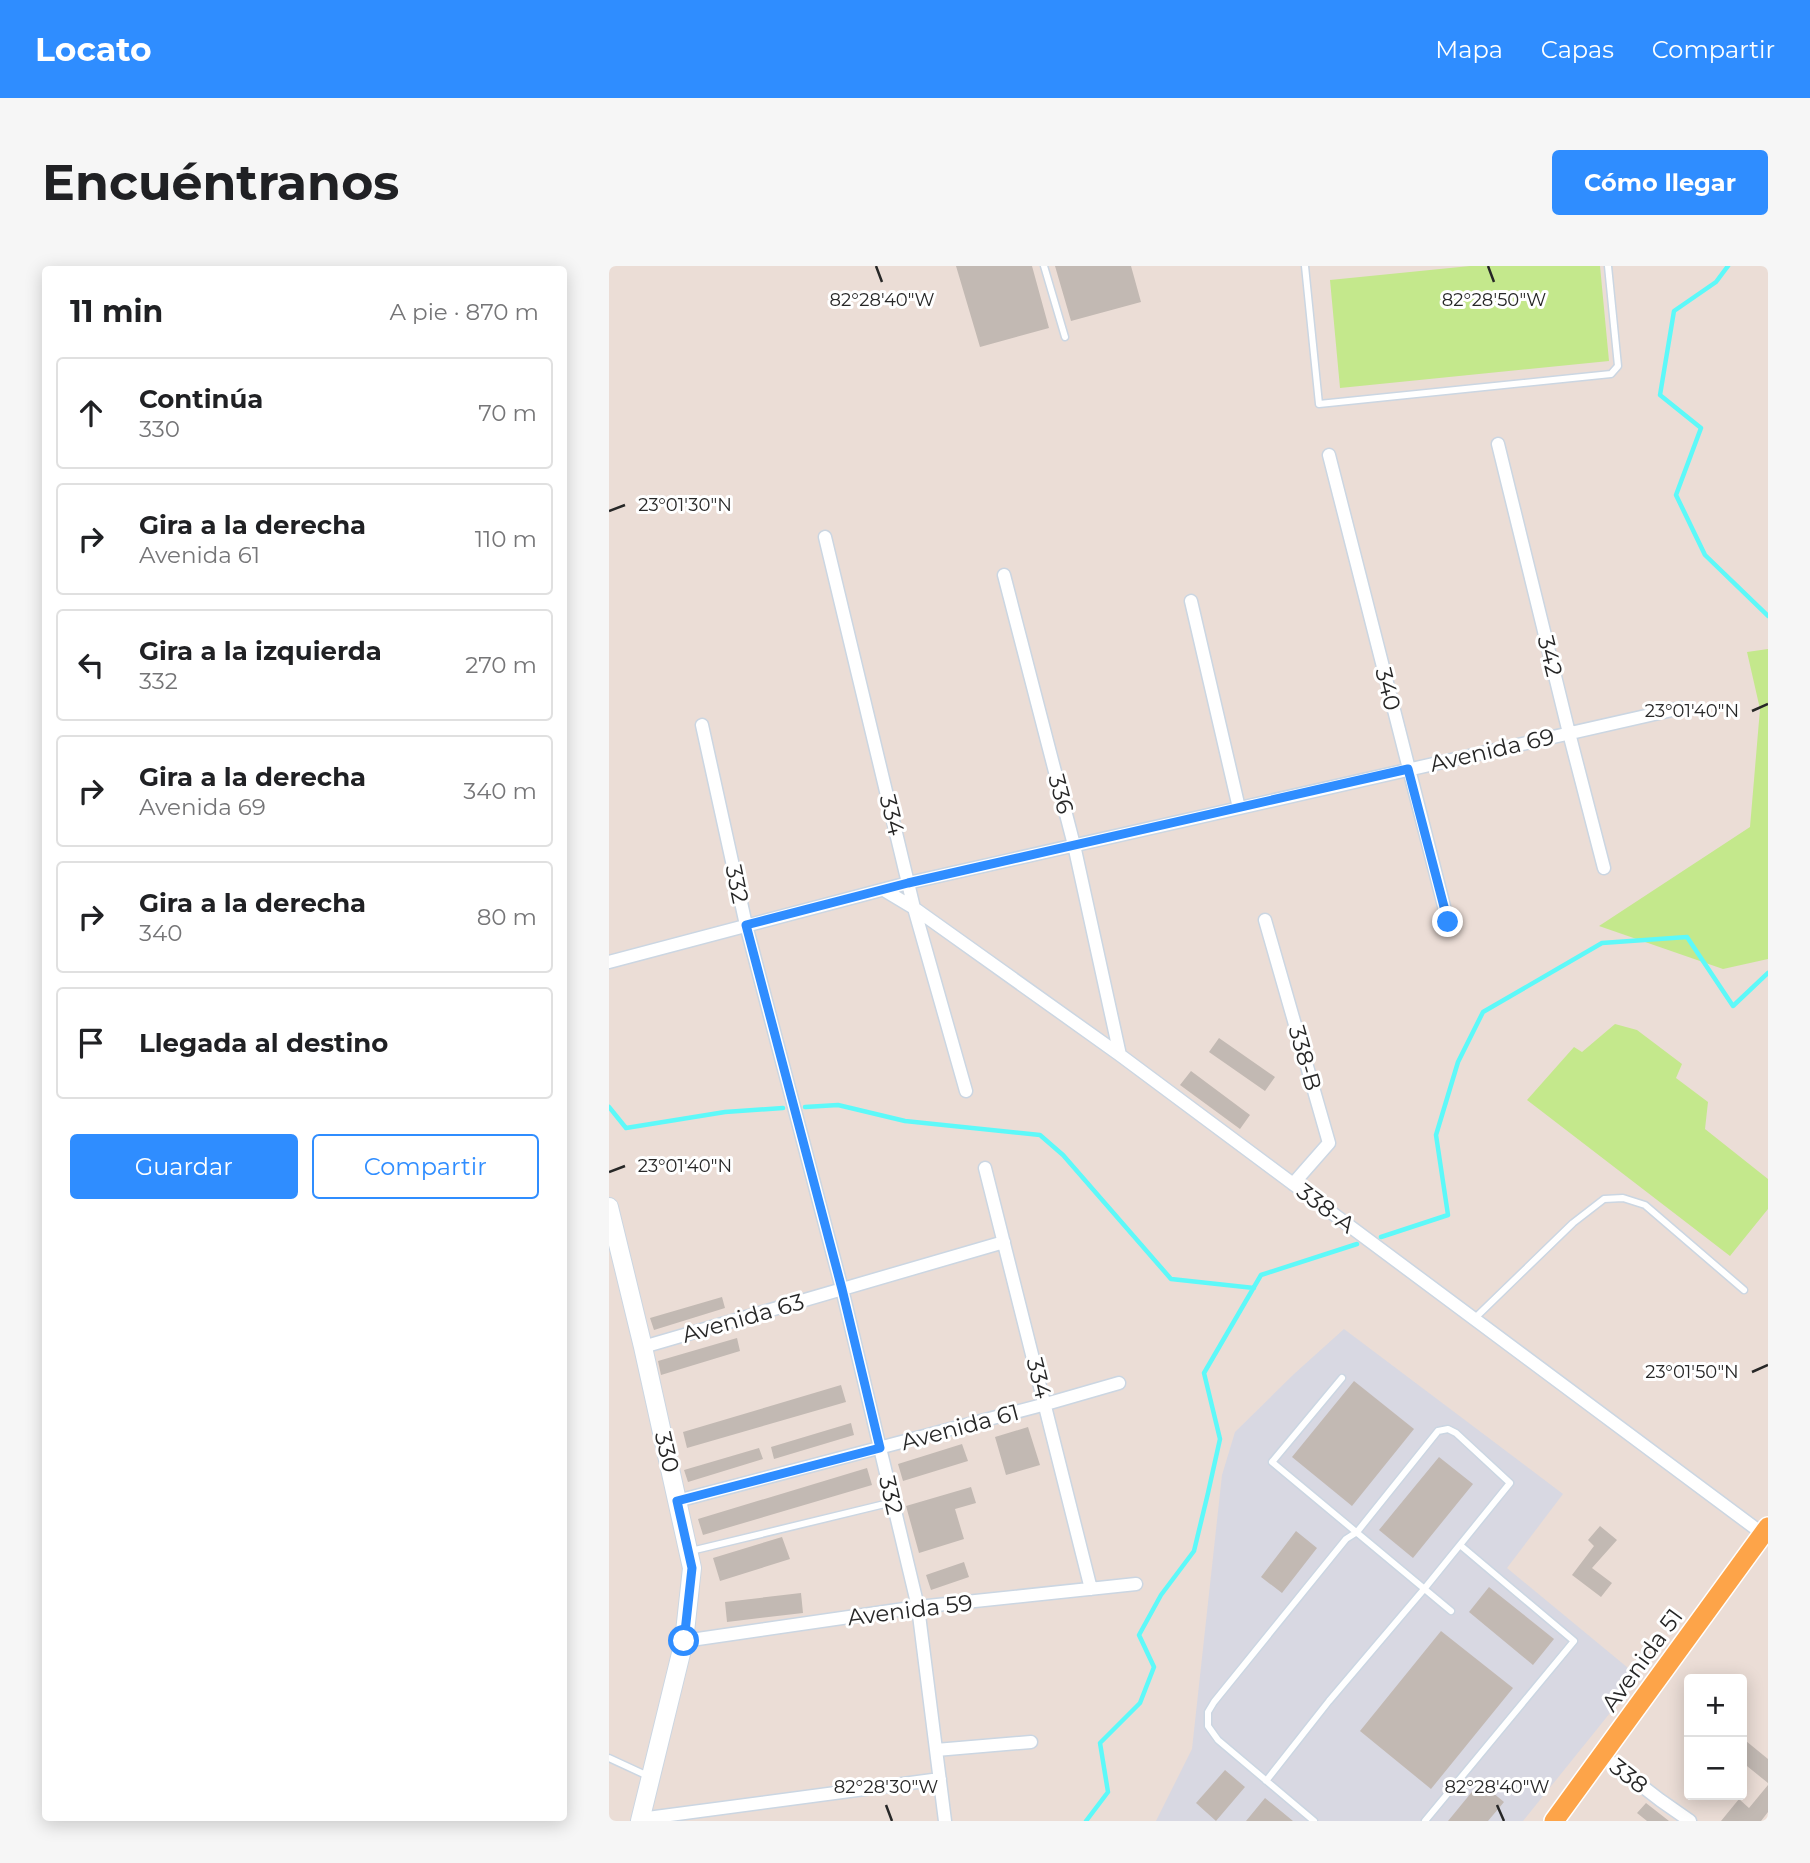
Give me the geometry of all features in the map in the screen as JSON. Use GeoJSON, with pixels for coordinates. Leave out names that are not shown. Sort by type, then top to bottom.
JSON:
{"type":"FeatureCollection","features":[{"type":"Feature","properties":{"kind":"main road","name":"Avenida 51"},"geometry":{"type":"LineString","coordinates":[[1554,1821],[1765,1530]]}},
{"type":"Feature","properties":{"kind":"street","name":"342"},"geometry":{"type":"LineString","coordinates":[[1498,444],[1604,868]]}},
{"type":"Feature","properties":{"kind":"street","name":"340"},"geometry":{"type":"LineString","coordinates":[[1329,456],[1448,922]]}},
{"type":"Feature","properties":{"kind":"street","name":"334"},"geometry":{"type":"LineString","coordinates":[[825,537],[914,908],[965,1091]]}},
{"type":"Feature","properties":{"kind":"street","name":"336"},"geometry":{"type":"LineString","coordinates":[[1005,575],[1075,845],[1120,1055]]}},
{"type":"Feature","properties":{"kind":"street"},"geometry":{"type":"LineString","coordinates":[[1191,601],[1239,808]]}},
{"type":"Feature","properties":{"kind":"street","name":"Avenida 69"},"geometry":{"type":"LineString","coordinates":[[609,962],[908,883],[1681,708]]}},
{"type":"Feature","properties":{"kind":"street","name":"332"},"geometry":{"type":"LineString","coordinates":[[702,725],[746,925],[842,1289],[918,1607],[945,1821]]}},
{"type":"Feature","properties":{"kind":"street","name":"338-A"},"geometry":{"type":"LineString","coordinates":[[884,890],[914,908],[1120,1055],[1474,1319],[1765,1530]]}},
{"type":"Feature","properties":{"kind":"street","name":"338-B"},"geometry":{"type":"LineString","coordinates":[[1265,920],[1329,1143],[1293,1184]]}},
{"type":"Feature","properties":{"kind":"street","name":"334"},"geometry":{"type":"LineString","coordinates":[[985,1168],[1091,1589]]}},
{"type":"Feature","properties":{"kind":"street","name":"330"},"geometry":{"type":"LineString","coordinates":[[609,1207],[692,1568],[684,1641],[640,1820]]}},
{"type":"Feature","properties":{"kind":"street","name":"Avenida 63"},"geometry":{"type":"LineString","coordinates":[[643,1347],[1004,1242]]}},
{"type":"Feature","properties":{"kind":"street","name":"Avenida 61"},"geometry":{"type":"LineString","coordinates":[[677,1501],[1119,1383]]}},
{"type":"Feature","properties":{"kind":"street","name":"Avenida 59"},"geometry":{"type":"LineString","coordinates":[[684,1641],[918,1607],[1136,1584]]}},
{"type":"Feature","properties":{"kind":"street"},"geometry":{"type":"LineString","coordinates":[[936,1749],[1031,1742]]}},
{"type":"Feature","properties":{"kind":"street","name":"338"},"geometry":{"type":"LineString","coordinates":[[1602,1756],[1690,1821]]}},
{"type":"Feature","properties":{"kind":"street"},"geometry":{"type":"LineString","coordinates":[[640,1820],[940,1779]]}},
{"type":"Feature","properties":{"kind":"lane"},"geometry":{"type":"LineString","coordinates":[[1044,266],[1065,337]]}},
{"type":"Feature","properties":{"kind":"lane"},"geometry":{"type":"LineString","coordinates":[[1305,266],[1319,404],[1611,374],[1619,366],[1608,266]]}},
{"type":"Feature","properties":{"kind":"lane"},"geometry":{"type":"LineString","coordinates":[[1474,1319],[1573,1223],[1604,1199],[1623,1198],[1645,1205],[1744,1290]]}},
{"type":"Feature","properties":{"kind":"lane"},"geometry":{"type":"LineString","coordinates":[[1342,1378],[1272,1462],[1451,1611]]}},
{"type":"Feature","properties":{"kind":"lane"},"geometry":{"type":"LineString","coordinates":[[1266,1781],[1510,1483],[1456,1433],[1447,1429],[1438,1431],[1357,1532],[1346,1539],[1207,1712],[1207,1726],[1218,1740],[1266,1781],[1314,1821]]}},
{"type":"Feature","properties":{"kind":"lane"},"geometry":{"type":"LineString","coordinates":[[689,1551],[893,1502]]}},
{"type":"Feature","properties":{"kind":"lane"},"geometry":{"type":"LineString","coordinates":[[1425,1821],[1574,1641],[1460,1545]]}},
{"type":"Feature","properties":{"kind":"lane"},"geometry":{"type":"LineString","coordinates":[[609,1758],[649,1776]]}},
{"type":"Feature","properties":{"kind":"shaded area"},"geometry":{"type":"Polygon","coordinates":[[[1344,1329],[1563,1494],[1507,1568],[1639,1677],[1523,1821],[1156,1821],[1192,1749],[1222,1475],[1235,1432],[1344,1329]]]}},
{"type":"Feature","properties":{"kind":"green space"},"geometry":{"type":"Polygon","coordinates":[[[1470,266],[1600,266],[1609,361],[1340,388],[1330,280],[1470,266]]]}},
{"type":"Feature","properties":{"kind":"green space"},"geometry":{"type":"Polygon","coordinates":[[[1768,649],[1768,959],[1723,969],[1599,926],[1750,827],[1760,709],[1747,652],[1768,649]]]}},
{"type":"Feature","properties":{"kind":"green space"},"geometry":{"type":"Polygon","coordinates":[[[1615,1024],[1637,1030],[1682,1064],[1676,1078],[1708,1102],[1705,1129],[1768,1179],[1768,1209],[1730,1256],[1527,1100],[1574,1047],[1582,1052],[1615,1024]]]}},
{"type":"Feature","properties":{"kind":"building"},"geometry":{"type":"Polygon","coordinates":[[[956,266],[1032,266],[1049,328],[980,347],[956,266]]]}},
{"type":"Feature","properties":{"kind":"building"},"geometry":{"type":"Polygon","coordinates":[[[1055,266],[1131,266],[1141,302],[1071,321],[1055,266]]]}},
{"type":"Feature","properties":{"kind":"building"},"geometry":{"type":"Polygon","coordinates":[[[1219,1038],[1275,1077],[1265,1091],[1209,1052],[1219,1038]]]}},
{"type":"Feature","properties":{"kind":"building"},"geometry":{"type":"Polygon","coordinates":[[[1191,1071],[1250,1115],[1240,1129],[1180,1085],[1191,1071]]]}},
{"type":"Feature","properties":{"kind":"building"},"geometry":{"type":"Polygon","coordinates":[[[722,1297],[725,1308],[654,1330],[650,1318],[722,1297]]]}},
{"type":"Feature","properties":{"kind":"building"},"geometry":{"type":"Polygon","coordinates":[[[737,1338],[740,1351],[661,1375],[658,1361],[737,1338]]]}},
{"type":"Feature","properties":{"kind":"building"},"geometry":{"type":"Polygon","coordinates":[[[1354,1381],[1414,1429],[1352,1506],[1292,1457],[1354,1381]]]}},
{"type":"Feature","properties":{"kind":"building"},"geometry":{"type":"Polygon","coordinates":[[[841,1385],[846,1402],[687,1448],[683,1432],[841,1385]]]}},
{"type":"Feature","properties":{"kind":"building"},"geometry":{"type":"Polygon","coordinates":[[[851,1423],[854,1435],[774,1459],[771,1447],[851,1423]]]}},
{"type":"Feature","properties":{"kind":"building"},"geometry":{"type":"Polygon","coordinates":[[[1028,1427],[1040,1465],[1006,1475],[995,1437],[1028,1427]]]}},
{"type":"Feature","properties":{"kind":"building"},"geometry":{"type":"Polygon","coordinates":[[[962,1444],[968,1461],[903,1481],[898,1464],[962,1444]]]}},
{"type":"Feature","properties":{"kind":"building"},"geometry":{"type":"Polygon","coordinates":[[[759,1448],[763,1459],[688,1482],[684,1470],[759,1448]]]}},
{"type":"Feature","properties":{"kind":"building"},"geometry":{"type":"Polygon","coordinates":[[[1439,1457],[1473,1484],[1413,1558],[1379,1530],[1439,1457]]]}},
{"type":"Feature","properties":{"kind":"building"},"geometry":{"type":"Polygon","coordinates":[[[867,1468],[872,1485],[703,1535],[698,1519],[867,1468]]]}},
{"type":"Feature","properties":{"kind":"building"},"geometry":{"type":"Polygon","coordinates":[[[971,1487],[976,1503],[955,1509],[964,1539],[919,1553],[906,1506],[971,1487]]]}},
{"type":"Feature","properties":{"kind":"building"},"geometry":{"type":"Polygon","coordinates":[[[1600,1526],[1617,1540],[1592,1568],[1612,1583],[1601,1597],[1572,1575],[1594,1546],[1588,1540],[1600,1526]]]}},
{"type":"Feature","properties":{"kind":"building"},"geometry":{"type":"Polygon","coordinates":[[[1296,1531],[1317,1548],[1282,1593],[1261,1577],[1296,1531]]]}},
{"type":"Feature","properties":{"kind":"building"},"geometry":{"type":"Polygon","coordinates":[[[782,1537],[790,1559],[720,1581],[713,1558],[782,1537]]]}},
{"type":"Feature","properties":{"kind":"building"},"geometry":{"type":"Polygon","coordinates":[[[964,1562],[969,1577],[931,1590],[926,1575],[964,1562]]]}},
{"type":"Feature","properties":{"kind":"building"},"geometry":{"type":"Polygon","coordinates":[[[1489,1587],[1554,1639],[1533,1665],[1469,1612],[1489,1587]]]}},
{"type":"Feature","properties":{"kind":"building"},"geometry":{"type":"Polygon","coordinates":[[[801,1593],[803,1613],[727,1622],[725,1602],[801,1593]]]}},
{"type":"Feature","properties":{"kind":"building"},"geometry":{"type":"Polygon","coordinates":[[[1441,1631],[1513,1688],[1431,1789],[1360,1731],[1441,1631]]]}},
{"type":"Feature","properties":{"kind":"building"},"geometry":{"type":"Polygon","coordinates":[[[1747,1742],[1768,1759],[1768,1783],[1747,1766],[1747,1742]]]}},
{"type":"Feature","properties":{"kind":"building"},"geometry":{"type":"Polygon","coordinates":[[[1225,1770],[1245,1787],[1216,1821],[1196,1803],[1225,1770]]]}},
{"type":"Feature","properties":{"kind":"building"},"geometry":{"type":"Polygon","coordinates":[[[1480,1782],[1504,1802],[1488,1821],[1448,1821],[1480,1782]]]}},
{"type":"Feature","properties":{"kind":"building"},"geometry":{"type":"Polygon","coordinates":[[[1768,1785],[1768,1812],[1761,1821],[1721,1821],[1738,1800],[1749,1808],[1768,1785]]]}},
{"type":"Feature","properties":{"kind":"building"},"geometry":{"type":"Polygon","coordinates":[[[1265,1798],[1293,1821],[1246,1821],[1265,1798]]]}},
{"type":"Feature","properties":{"kind":"building"},"geometry":{"type":"Polygon","coordinates":[[[1646,1803],[1669,1821],[1647,1821],[1637,1813],[1646,1803]]]}},
{"type":"Feature","properties":{"kind":"waterway"},"geometry":{"type":"LineString","coordinates":[[1728,266],[1716,282],[1674,311],[1660,395],[1701,428],[1676,495],[1705,555],[1768,616]]}},
{"type":"Feature","properties":{"kind":"waterway"},"geometry":{"type":"LineString","coordinates":[[1381,1237],[1448,1215],[1436,1135],[1458,1062],[1483,1012],[1602,943],[1687,937],[1733,1006],[1768,973]]}},
{"type":"Feature","properties":{"kind":"waterway"},"geometry":{"type":"LineString","coordinates":[[805,1107],[838,1105],[905,1121],[1040,1135],[1063,1155],[1171,1279],[1254,1288]]}},
{"type":"Feature","properties":{"kind":"waterway"},"geometry":{"type":"LineString","coordinates":[[609,1107],[626,1128],[725,1112],[783,1108]]}},
{"type":"Feature","properties":{"kind":"waterway"},"geometry":{"type":"LineString","coordinates":[[1086,1821],[1108,1792],[1100,1743],[1140,1703],[1154,1667],[1139,1635],[1161,1595],[1194,1551],[1220,1439],[1204,1373],[1261,1275],[1357,1244]]}},
{"type":"Feature","properties":{"kind":"route"},"geometry":{"type":"LineString","coordinates":[[684,1641],[692,1568],[677,1501],[880,1448],[842,1289],[746,925],[908,883],[1408,769],[1448,922]]}}]}
